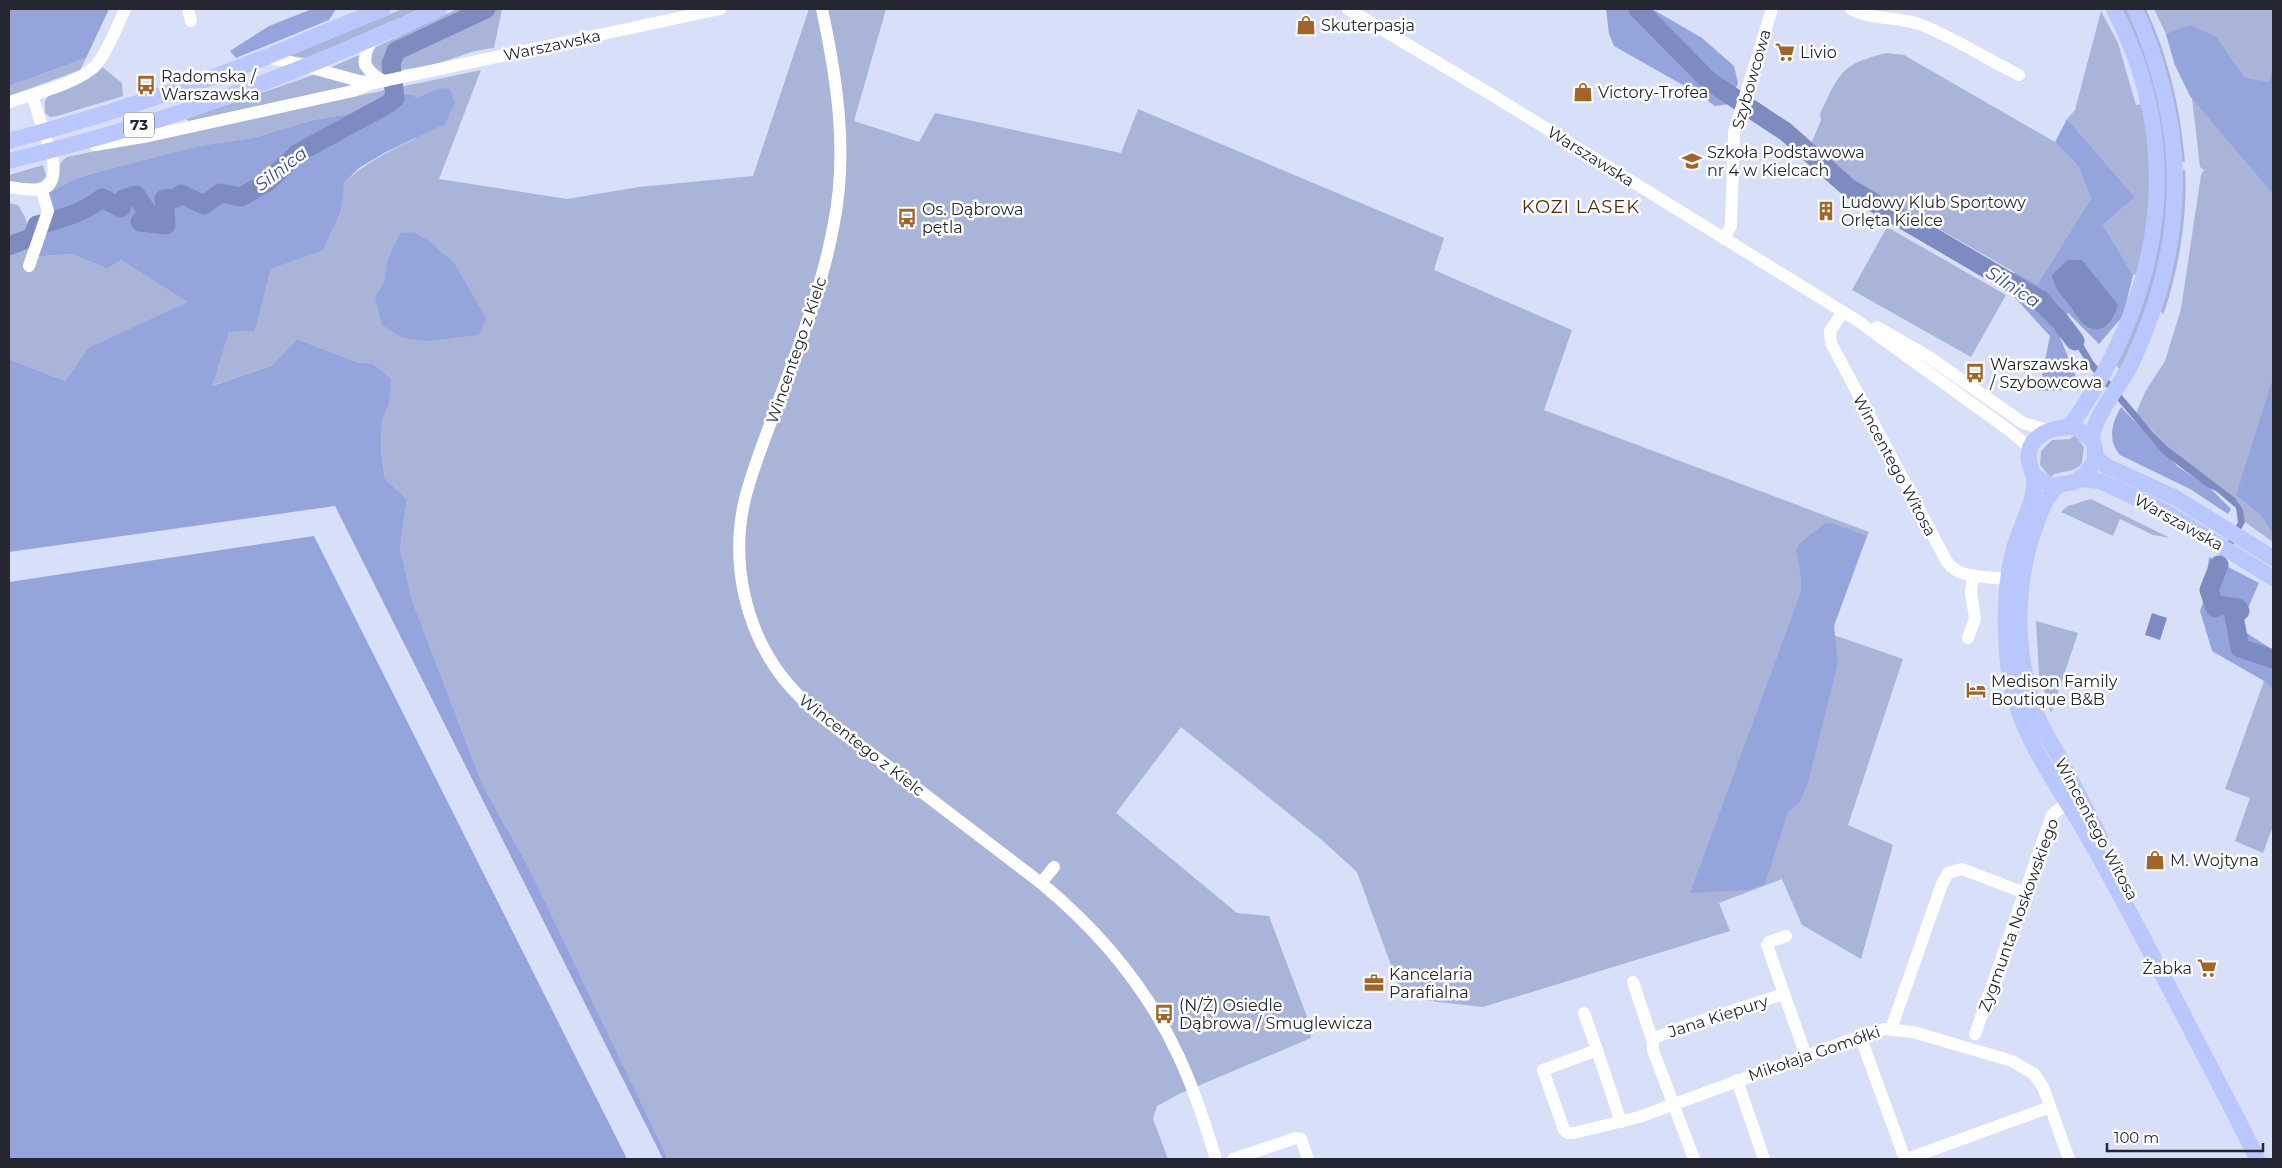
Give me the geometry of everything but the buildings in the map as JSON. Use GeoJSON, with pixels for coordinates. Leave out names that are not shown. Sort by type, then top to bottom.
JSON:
{"type":"FeatureCollection","features":[{"type":"Feature","properties":{"kind":"main road","name":"73"},"geometry":{"type":"LineString","coordinates":[[9,141],[68,124],[266,57],[383,9]]}},
{"type":"Feature","properties":{"kind":"main road","name":"73"},"geometry":{"type":"LineString","coordinates":[[9,162],[70,146],[202,105],[307,66],[439,9]]}},
{"type":"Feature","properties":{"kind":"main road"},"geometry":{"type":"LineString","coordinates":[[2064,428],[2074,422],[2108,368],[2125,332],[2145,278],[2152,242],[2156,192],[2155,150],[2150,110],[2133,53],[2114,9]]}},
{"type":"Feature","properties":{"kind":"main road"},"geometry":{"type":"LineString","coordinates":[[2094,447],[2080,429],[2047,430],[2038,436],[2030,451],[2028,461],[2034,476],[2049,485],[2080,479],[2091,468],[2094,447],[2094,427],[2121,383],[2146,334],[2164,281],[2174,223],[2173,137],[2165,93],[2151,46],[2135,9]]}},
{"type":"Feature","properties":{"kind":"main road","name":"Warszawska"},"geometry":{"type":"LineString","coordinates":[[2094,447],[2098,460],[2106,466],[2174,497],[2273,558]]}},
{"type":"Feature","properties":{"kind":"main road","name":"Wincentego Witosa"},"geometry":{"type":"LineString","coordinates":[[2034,476],[2034,490],[2016,540],[2008,579],[2005,620],[2012,688],[2030,736],[2068,802],[2200,1047],[2257,1159]]}},
{"type":"Feature","properties":{"kind":"main road","name":"Warszawska"},"geometry":{"type":"LineString","coordinates":[[2080,479],[2100,481],[2166,512],[2213,539],[2273,578]]}},
{"type":"Feature","properties":{"kind":"main road","name":"Wincentego Witosa"},"geometry":{"type":"LineString","coordinates":[[2061,484],[2051,493],[2035,528],[2022,581],[2019,602],[2020,646],[2030,696],[2038,717],[2252,1122],[2269,1159]]}},
{"type":"Feature","properties":{"kind":"street"},"geometry":{"type":"LineString","coordinates":[[9,102],[82,76],[97,63],[125,9]]}},
{"type":"Feature","properties":{"kind":"street","name":"Warszawska"},"geometry":{"type":"LineString","coordinates":[[70,146],[97,145],[149,136],[352,91],[370,84],[720,9]]}},
{"type":"Feature","properties":{"kind":"street","name":"Wincentego z Kielc"},"geometry":{"type":"LineString","coordinates":[[822,9],[834,66],[837,95],[840,161],[838,204],[823,272],[744,502],[740,558],[746,601],[754,627],[767,654],[783,678],[811,708],[1041,883],[1073,911],[1108,948],[1131,977],[1158,1018],[1178,1055],[1194,1092],[1216,1159]]}},
{"type":"Feature","properties":{"kind":"street","name":"Warszawska"},"geometry":{"type":"LineString","coordinates":[[1348,9],[1492,95],[1858,321],[2010,431],[2030,451]]}},
{"type":"Feature","properties":{"kind":"street","name":"Szybowcowa"},"geometry":{"type":"LineString","coordinates":[[1725,239],[1731,225],[1732,153],[1738,114],[1772,9]]}},
{"type":"Feature","properties":{"kind":"street"},"geometry":{"type":"LineString","coordinates":[[1851,9],[1874,17],[1896,18],[1922,25],[2019,75]]}},
{"type":"Feature","properties":{"kind":"street"},"geometry":{"type":"LineString","coordinates":[[372,39],[366,50],[365,65],[375,77],[385,81]]}},
{"type":"Feature","properties":{"kind":"street","name":"Warszawska"},"geometry":{"type":"LineString","coordinates":[[266,57],[307,66],[370,84]]}},
{"type":"Feature","properties":{"kind":"street"},"geometry":{"type":"LineString","coordinates":[[9,187],[34,192],[42,190],[51,184],[54,170],[32,95]]}},
{"type":"Feature","properties":{"kind":"street"},"geometry":{"type":"LineString","coordinates":[[30,266],[48,211],[42,190]]}},
{"type":"Feature","properties":{"kind":"street","name":"Wincentego Witosa"},"geometry":{"type":"LineString","coordinates":[[1843,312],[1830,331],[1831,343],[1947,562],[1959,572],[2008,579]]}},
{"type":"Feature","properties":{"kind":"street","name":"Warszawska"},"geometry":{"type":"LineString","coordinates":[[1858,321],[1874,325],[1909,345],[2023,423],[2047,430]]}},
{"type":"Feature","properties":{"kind":"street"},"geometry":{"type":"LineString","coordinates":[[1968,638],[1975,618],[1971,593],[1973,575]]}},
{"type":"Feature","properties":{"kind":"street","name":"Zygmunta Noskowskiego"},"geometry":{"type":"LineString","coordinates":[[1975,1034],[2052,816],[2068,802]]}},
{"type":"Feature","properties":{"kind":"street"},"geometry":{"type":"LineString","coordinates":[[1041,883],[1054,867]]}},
{"type":"Feature","properties":{"kind":"street"},"geometry":{"type":"LineString","coordinates":[[1891,1028],[1942,884],[1948,873],[1962,869],[2025,893]]}},
{"type":"Feature","properties":{"kind":"street"},"geometry":{"type":"LineString","coordinates":[[1786,936],[1767,945],[1806,1056]]}},
{"type":"Feature","properties":{"kind":"street","name":"Jana Kiepury"},"geometry":{"type":"LineString","coordinates":[[1633,982],[1652,1039],[1651,1044],[1694,1159]]}},
{"type":"Feature","properties":{"kind":"street","name":"Jana Kiepury"},"geometry":{"type":"LineString","coordinates":[[1652,1039],[1676,1029],[1784,994]]}},
{"type":"Feature","properties":{"kind":"street"},"geometry":{"type":"LineString","coordinates":[[1584,1013],[1621,1122]]}},
{"type":"Feature","properties":{"kind":"street","name":"Mikołaja Gomółki"},"geometry":{"type":"LineString","coordinates":[[1596,1050],[1543,1070],[1566,1132],[1574,1134],[1621,1122],[1878,1030],[1891,1028],[1922,1034],[2021,1065],[2034,1074],[2040,1082],[2069,1159]]}},
{"type":"Feature","properties":{"kind":"street"},"geometry":{"type":"LineString","coordinates":[[1860,1036],[1906,1159],[1927,1156],[2050,1107]]}},
{"type":"Feature","properties":{"kind":"street"},"geometry":{"type":"LineString","coordinates":[[1737,1080],[1764,1159]]}},
{"type":"Feature","properties":{"kind":"street"},"geometry":{"type":"LineString","coordinates":[[1233,1159],[1296,1138],[1301,1139],[1308,1159]]}},
{"type":"Feature","properties":{"kind":"shaded area"},"geometry":{"type":"Polygon","coordinates":[[[9,9],[109,9],[86,58],[9,86],[9,9]]]}},
{"type":"Feature","properties":{"kind":"shaded area"},"geometry":{"type":"Polygon","coordinates":[[[312,9],[336,9],[329,20],[236,58],[230,51],[269,26],[312,9]]]}},
{"type":"Feature","properties":{"kind":"shaded area"},"geometry":{"type":"Polygon","coordinates":[[[402,9],[420,9],[307,58],[289,56],[402,9]]]}},
{"type":"Feature","properties":{"kind":"shaded area"},"geometry":{"type":"Polygon","coordinates":[[[457,9],[502,9],[494,48],[475,51],[432,64],[382,73],[373,66],[370,58],[376,47],[457,9]]]}},
{"type":"Feature","properties":{"kind":"shaded area"},"geometry":{"type":"Polygon","coordinates":[[[809,9],[886,9],[854,121],[919,142],[935,113],[1121,153],[1138,109],[1444,238],[1434,270],[1572,330],[1544,410],[1869,532],[1828,633],[1903,659],[1848,825],[1893,845],[1861,959],[1802,925],[1782,879],[1719,903],[1730,931],[1483,1007],[1403,998],[1357,872],[1323,841],[1181,727],[1116,813],[1237,913],[1269,916],[1309,1022],[1311,1038],[1179,1094],[1157,1106],[1153,1119],[1168,1159],[668,1159],[529,868],[483,786],[412,600],[400,548],[407,499],[385,479],[381,449],[382,421],[389,404],[373,364],[357,362],[297,339],[271,366],[211,386],[229,332],[255,331],[271,269],[323,249],[341,211],[343,184],[377,158],[415,139],[439,88],[416,98],[384,104],[367,111],[313,120],[252,138],[198,146],[101,171],[74,179],[48,193],[57,168],[67,157],[481,70],[439,179],[567,199],[639,187],[753,176],[809,9]]]}},
{"type":"Feature","properties":{"kind":"shaded area"},"geometry":{"type":"Polygon","coordinates":[[[1606,9],[1652,9],[1702,38],[1734,66],[1738,83],[1729,104],[1715,106],[1697,93],[1614,46],[1609,34],[1606,9]]]}},
{"type":"Feature","properties":{"kind":"shaded area"},"geometry":{"type":"Polygon","coordinates":[[[2120,9],[2128,9],[2153,75],[2166,145],[2168,181],[2167,217],[2155,287],[2144,319],[2121,371],[2116,365],[2162,203],[2120,9]]]}},
{"type":"Feature","properties":{"kind":"shaded area"},"geometry":{"type":"Polygon","coordinates":[[[2141,9],[2146,9],[2167,65],[2177,103],[2185,162],[2180,161],[2141,9]]]}},
{"type":"Feature","properties":{"kind":"shaded area"},"geometry":{"type":"Polygon","coordinates":[[[2154,9],[2273,9],[2273,542],[2245,522],[2243,510],[2168,447],[2136,413],[2145,392],[2165,361],[2181,309],[2201,175],[2204,170],[2200,167],[2192,98],[2175,65],[2166,34],[2154,9]]]}},
{"type":"Feature","properties":{"kind":"shaded area"},"geometry":{"type":"Polygon","coordinates":[[[2101,11],[2118,43],[2136,105],[2143,104],[2147,127],[2151,197],[2140,274],[2133,275],[2103,225],[2135,197],[2067,119],[2075,110],[2101,11]]]}},
{"type":"Feature","properties":{"kind":"shaded area"},"geometry":{"type":"Polygon","coordinates":[[[2190,25],[2216,37],[2245,78],[2269,82],[2273,67],[2273,194],[2190,96],[2175,65],[2166,34],[2190,25]]]}},
{"type":"Feature","properties":{"kind":"shaded area"},"geometry":{"type":"Polygon","coordinates":[[[1887,53],[1904,55],[2055,142],[2078,166],[2091,198],[2037,285],[1846,176],[1811,144],[1821,120],[1820,114],[1843,72],[1860,61],[1887,53]]]}},
{"type":"Feature","properties":{"kind":"shaded area"},"geometry":{"type":"Polygon","coordinates":[[[359,55],[358,62],[365,75],[356,75],[329,68],[359,55]]]}},
{"type":"Feature","properties":{"kind":"shaded area"},"geometry":{"type":"Polygon","coordinates":[[[86,58],[80,70],[9,96],[9,86],[86,58]]]}},
{"type":"Feature","properties":{"kind":"shaded area"},"geometry":{"type":"Polygon","coordinates":[[[101,66],[122,83],[123,96],[57,116],[50,117],[45,113],[45,101],[49,95],[101,66]]]}},
{"type":"Feature","properties":{"kind":"shaded area"},"geometry":{"type":"Polygon","coordinates":[[[316,74],[353,85],[189,121],[186,119],[316,74]]]}},
{"type":"Feature","properties":{"kind":"shaded area"},"geometry":{"type":"Polygon","coordinates":[[[439,88],[450,89],[455,103],[445,124],[386,152],[359,168],[344,183],[341,211],[323,250],[271,269],[255,331],[229,332],[212,386],[271,366],[297,339],[357,362],[373,364],[391,379],[389,404],[382,421],[381,449],[385,479],[407,499],[400,548],[412,600],[483,786],[529,868],[668,1159],[663,1159],[335,506],[9,552],[9,359],[65,381],[89,347],[188,302],[121,260],[107,269],[72,254],[31,257],[48,193],[74,179],[101,171],[198,146],[252,138],[313,120],[367,111],[400,95],[413,95],[416,98],[439,88]]]}},
{"type":"Feature","properties":{"kind":"shaded area"},"geometry":{"type":"Polygon","coordinates":[[[2067,119],[2135,197],[2103,225],[2133,275],[2123,316],[2099,344],[2068,313],[2054,322],[2076,377],[2068,390],[2039,391],[2050,336],[2005,287],[2015,272],[2037,285],[2091,198],[2078,166],[2055,142],[2067,119]]]}},
{"type":"Feature","properties":{"kind":"shaded area"},"geometry":{"type":"Polygon","coordinates":[[[43,165],[46,176],[39,183],[29,185],[9,182],[9,175],[43,165]]]}},
{"type":"Feature","properties":{"kind":"shaded area"},"geometry":{"type":"Polygon","coordinates":[[[2183,170],[2185,170],[2186,187],[2181,244],[2163,315],[2160,309],[2183,170]]]}},
{"type":"Feature","properties":{"kind":"shaded area"},"geometry":{"type":"Polygon","coordinates":[[[9,203],[18,205],[25,217],[28,228],[9,237],[9,203]]]}},
{"type":"Feature","properties":{"kind":"shaded area"},"geometry":{"type":"Polygon","coordinates":[[[1887,227],[2006,295],[1971,357],[1852,290],[1887,227]]]}},
{"type":"Feature","properties":{"kind":"shaded area"},"geometry":{"type":"Polygon","coordinates":[[[32,229],[41,230],[31,257],[72,254],[107,269],[121,260],[189,302],[89,347],[65,381],[9,359],[9,240],[32,229]]]}},
{"type":"Feature","properties":{"kind":"shaded area"},"geometry":{"type":"Polygon","coordinates":[[[413,232],[429,241],[454,263],[486,318],[479,335],[427,341],[403,338],[382,325],[375,298],[385,280],[387,262],[400,233],[413,232]]]}},
{"type":"Feature","properties":{"kind":"shaded area"},"geometry":{"type":"Polygon","coordinates":[[[2068,260],[2082,260],[2118,305],[2111,321],[2103,328],[2092,329],[2083,324],[2056,287],[2052,275],[2068,260]]]}},
{"type":"Feature","properties":{"kind":"shaded area"},"geometry":{"type":"Polygon","coordinates":[[[2045,290],[2067,317],[2093,361],[2152,431],[2168,447],[2235,498],[2243,510],[2245,522],[2220,571],[2213,590],[2207,587],[2212,572],[2238,522],[2236,508],[2216,491],[2207,487],[2163,454],[2090,368],[2056,315],[2040,295],[2045,290]]]}},
{"type":"Feature","properties":{"kind":"shaded area"},"geometry":{"type":"Polygon","coordinates":[[[2273,378],[2273,534],[2261,515],[2236,495],[2273,378]]]}},
{"type":"Feature","properties":{"kind":"shaded area"},"geometry":{"type":"Polygon","coordinates":[[[2121,407],[2177,466],[2211,489],[2231,509],[2228,514],[2190,489],[2120,455],[2113,443],[2112,431],[2121,407]]]}},
{"type":"Feature","properties":{"kind":"shaded area"},"geometry":{"type":"Polygon","coordinates":[[[2075,435],[2084,447],[2082,463],[2071,471],[2058,473],[2050,477],[2040,465],[2041,451],[2052,440],[2070,439],[2075,435]]]}},
{"type":"Feature","properties":{"kind":"shaded area"},"geometry":{"type":"Polygon","coordinates":[[[2091,499],[2170,538],[2153,535],[2120,519],[2113,536],[2061,512],[2068,506],[2091,499]]]}},
{"type":"Feature","properties":{"kind":"shaded area"},"geometry":{"type":"Polygon","coordinates":[[[1832,523],[1867,536],[1834,626],[1838,662],[1808,783],[1799,803],[1788,812],[1765,884],[1748,890],[1690,893],[1801,592],[1801,577],[1796,550],[1799,544],[1824,524],[1832,523]]]}},
{"type":"Feature","properties":{"kind":"shaded area"},"geometry":{"type":"Polygon","coordinates":[[[314,536],[627,1159],[9,1159],[9,582],[314,536]]]}},
{"type":"Feature","properties":{"kind":"shaded area"},"geometry":{"type":"Polygon","coordinates":[[[2209,557],[2259,583],[2239,628],[2273,650],[2273,690],[2264,681],[2212,651],[2200,611],[2204,599],[2209,557]]]}},
{"type":"Feature","properties":{"kind":"shaded area"},"geometry":{"type":"Polygon","coordinates":[[[2152,613],[2167,618],[2160,640],[2145,635],[2152,613]]]}},
{"type":"Feature","properties":{"kind":"shaded area"},"geometry":{"type":"Polygon","coordinates":[[[2036,621],[2078,633],[2051,713],[2039,674],[2036,621]]]}},
{"type":"Feature","properties":{"kind":"shaded area"},"geometry":{"type":"Polygon","coordinates":[[[2264,681],[2273,690],[2273,826],[2263,853],[2235,841],[2250,798],[2225,789],[2264,681]]]}},
{"type":"Feature","properties":{"kind":"waterway","name":"Silnica"},"geometry":{"type":"LineString","coordinates":[[9,246],[32,237],[37,225],[71,215],[87,208],[102,198],[121,208],[124,199],[136,195],[148,213],[140,222],[166,225],[164,199],[176,198],[181,194],[204,205],[220,193],[241,197],[266,183],[298,153],[388,104],[395,98],[391,64],[396,51],[486,9]]}},
{"type":"Feature","properties":{"kind":"waterway","name":"Silnica"},"geometry":{"type":"LineString","coordinates":[[1638,9],[1709,81],[1786,132],[1849,188],[2037,298],[2060,321],[2075,341]]}},
{"type":"Feature","properties":{"kind":"waterway","name":"Silnica"},"geometry":{"type":"LineString","coordinates":[[2219,565],[2209,590],[2215,608],[2220,605],[2238,608],[2240,611],[2234,616],[2240,648],[2273,659]]}},
{"type":"Feature","properties":{"kind":"place","name":"Skuterpasja"},"geometry":{"type":"Point","coordinates":[1306,25]}},
{"type":"Feature","properties":{"kind":"place","name":"Livio"},"geometry":{"type":"Point","coordinates":[1785,52]}},
{"type":"Feature","properties":{"kind":"place","name":"Radomska / Warszawska"},"geometry":{"type":"Point","coordinates":[146,85]}},
{"type":"Feature","properties":{"kind":"place","name":"Victory-Trofea"},"geometry":{"type":"Point","coordinates":[1583,92]}},
{"type":"Feature","properties":{"kind":"place","name":"Szkoła Podstawowa nr 4 w Kielcach"},"geometry":{"type":"Point","coordinates":[1692,161]}},
{"type":"Feature","properties":{"kind":"place","name":"Ludowy Klub Sportowy Orlęta Kielce"},"geometry":{"type":"Point","coordinates":[1826,211]}},
{"type":"Feature","properties":{"kind":"place","name":"Os. Dąbrowa pętla"},"geometry":{"type":"Point","coordinates":[907,218]}},
{"type":"Feature","properties":{"kind":"place","name":"Warszawska / Szybowcowa"},"geometry":{"type":"Point","coordinates":[1975,373]}},
{"type":"Feature","properties":{"kind":"place","name":"Medison Family Boutique B&B"},"geometry":{"type":"Point","coordinates":[1976,690]}},
{"type":"Feature","properties":{"kind":"place","name":"M. Wojtyna"},"geometry":{"type":"Point","coordinates":[2155,860]}},
{"type":"Feature","properties":{"kind":"place","name":"Żabka"},"geometry":{"type":"Point","coordinates":[2207,968]}},
{"type":"Feature","properties":{"kind":"place","name":"Kancelaria Parafialna"},"geometry":{"type":"Point","coordinates":[1374,983]}},
{"type":"Feature","properties":{"kind":"place","name":"(N/Ż) Osiedle Dąbrowa / Smuglewicza"},"geometry":{"type":"Point","coordinates":[1164,1014]}},
{"type":"Feature","properties":{"kind":"district","name":"KOZI LASEK"},"geometry":{"type":"Point","coordinates":[1581,207]}}]}
